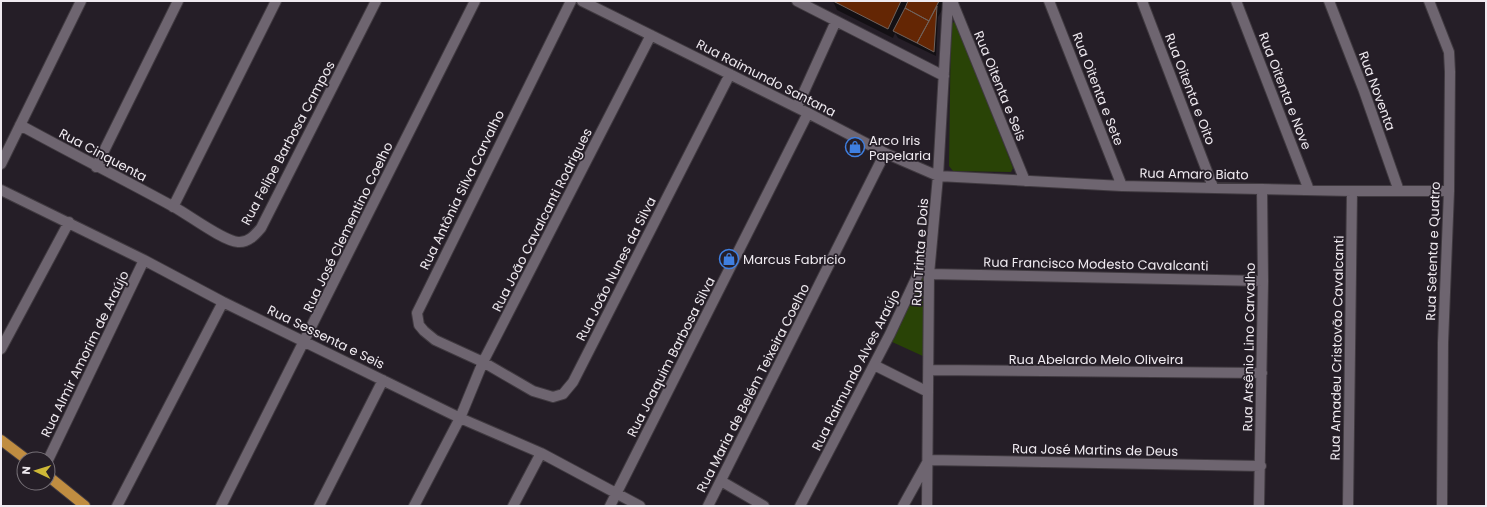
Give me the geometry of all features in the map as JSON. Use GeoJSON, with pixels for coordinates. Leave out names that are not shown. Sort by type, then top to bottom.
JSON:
{"type":"FeatureCollection","features":[{"type":"Feature","properties":{"kind":"main road"},"geometry":{"type":"LineString","coordinates":[[1,440],[16,451]]}},
{"type":"Feature","properties":{"kind":"main road"},"geometry":{"type":"LineString","coordinates":[[56,482],[85,506]]}},
{"type":"Feature","properties":{"kind":"street"},"geometry":{"type":"LineString","coordinates":[[1,164],[82,1]]}},
{"type":"Feature","properties":{"kind":"street"},"geometry":{"type":"LineString","coordinates":[[96,167],[178,1]]}},
{"type":"Feature","properties":{"kind":"street"},"geometry":{"type":"LineString","coordinates":[[174,207],[276,1]]}},
{"type":"Feature","properties":{"kind":"street","name":"Rua Felipe Barbosa Campos"},"geometry":{"type":"LineString","coordinates":[[174,207],[231,240],[242,242],[257,234],[376,1]]}},
{"type":"Feature","properties":{"kind":"street","name":"Rua José Clementino Coelho"},"geometry":{"type":"LineString","coordinates":[[221,506],[305,342],[475,1]]}},
{"type":"Feature","properties":{"kind":"street","name":"Rua Antônia Silva Carvalho"},"geometry":{"type":"LineString","coordinates":[[483,362],[436,340],[424,331],[417,321],[417,313],[571,1]]}},
{"type":"Feature","properties":{"kind":"street","name":"Rua Raimundo Santana"},"geometry":{"type":"LineString","coordinates":[[582,1],[808,112],[885,153],[938,176]]}},
{"type":"Feature","properties":{"kind":"street"},"geometry":{"type":"LineString","coordinates":[[797,1],[944,76]]}},
{"type":"Feature","properties":{"kind":"street","name":"Rua Trinta e Dois"},"geometry":{"type":"LineString","coordinates":[[927,506],[929,370],[928,274],[938,176],[948,1]]}},
{"type":"Feature","properties":{"kind":"street","name":"Rua Oitenta e Seis"},"geometry":{"type":"LineString","coordinates":[[952,1],[1025,181]]}},
{"type":"Feature","properties":{"kind":"street","name":"Rua Oitenta e Sete"},"geometry":{"type":"LineString","coordinates":[[1049,1],[1122,186]]}},
{"type":"Feature","properties":{"kind":"street","name":"Rua Oitenta e Oito"},"geometry":{"type":"LineString","coordinates":[[1142,1],[1213,187]]}},
{"type":"Feature","properties":{"kind":"street","name":"Rua Oitenta e Nove"},"geometry":{"type":"LineString","coordinates":[[1236,1],[1310,190]]}},
{"type":"Feature","properties":{"kind":"street","name":"Rua Noventa"},"geometry":{"type":"LineString","coordinates":[[1328,1],[1364,91],[1399,191]]}},
{"type":"Feature","properties":{"kind":"street","name":"Rua Setenta e Quatro"},"geometry":{"type":"LineString","coordinates":[[1429,1],[1449,52],[1450,72],[1449,191],[1443,343],[1442,506]]}},
{"type":"Feature","properties":{"kind":"street"},"geometry":{"type":"LineString","coordinates":[[796,107],[836,21]]}},
{"type":"Feature","properties":{"kind":"street","name":"Rua João Cavalcanti Rodrigues"},"geometry":{"type":"LineString","coordinates":[[414,506],[460,418],[483,362],[651,35]]}},
{"type":"Feature","properties":{"kind":"street","name":"Rua João Nunes da Silva"},"geometry":{"type":"LineString","coordinates":[[483,362],[533,391],[545,396],[553,397],[563,394],[569,387],[730,74]]}},
{"type":"Feature","properties":{"kind":"street","name":"Rua Joaquim Barbosa Silva"},"geometry":{"type":"LineString","coordinates":[[610,506],[808,112]]}},
{"type":"Feature","properties":{"kind":"street","name":"Rua Cinquenta"},"geometry":{"type":"LineString","coordinates":[[20,125],[96,167],[174,207]]}},
{"type":"Feature","properties":{"kind":"street","name":"Rua Maria de Belém Teixeira Coelho"},"geometry":{"type":"LineString","coordinates":[[708,506],[885,153]]}},
{"type":"Feature","properties":{"kind":"street","name":"Rua Amaro Biato"},"geometry":{"type":"LineString","coordinates":[[938,176],[1122,186],[1352,191],[1449,191]]}},
{"type":"Feature","properties":{"kind":"street","name":"Rua Arsênio Lino Carvalho"},"geometry":{"type":"LineString","coordinates":[[1259,506],[1264,281],[1262,189]]}},
{"type":"Feature","properties":{"kind":"street","name":"Rua Sessenta e Seis"},"geometry":{"type":"LineString","coordinates":[[1,190],[69,222],[223,302],[460,418],[541,453],[640,506]]}},
{"type":"Feature","properties":{"kind":"street","name":"Rua Amadeu Cristovão Cavalcanti"},"geometry":{"type":"LineString","coordinates":[[1348,506],[1352,191]]}},
{"type":"Feature","properties":{"kind":"street"},"geometry":{"type":"LineString","coordinates":[[1,350],[69,222]]}},
{"type":"Feature","properties":{"kind":"street","name":"Rua Raimundo Alves Araújo"},"geometry":{"type":"LineString","coordinates":[[800,506],[874,365],[932,245]]}},
{"type":"Feature","properties":{"kind":"street","name":"Rua Almir Amorim de Araújo"},"geometry":{"type":"LineString","coordinates":[[52,451],[144,260]]}},
{"type":"Feature","properties":{"kind":"street","name":"Rua Francisco Modesto Cavalcanti"},"geometry":{"type":"LineString","coordinates":[[928,274],[1264,281]]}},
{"type":"Feature","properties":{"kind":"street"},"geometry":{"type":"LineString","coordinates":[[117,506],[223,302]]}},
{"type":"Feature","properties":{"kind":"street"},"geometry":{"type":"LineString","coordinates":[[874,365],[928,392]]}},
{"type":"Feature","properties":{"kind":"street","name":"Rua Abelardo Melo Oliveira"},"geometry":{"type":"LineString","coordinates":[[929,370],[1262,373]]}},
{"type":"Feature","properties":{"kind":"street"},"geometry":{"type":"LineString","coordinates":[[319,506],[383,380]]}},
{"type":"Feature","properties":{"kind":"street"},"geometry":{"type":"LineString","coordinates":[[513,506],[541,453]]}},
{"type":"Feature","properties":{"kind":"street"},"geometry":{"type":"LineString","coordinates":[[903,506],[928,460]]}},
{"type":"Feature","properties":{"kind":"street","name":"Rua José Martins de Deus"},"geometry":{"type":"LineString","coordinates":[[928,460],[1261,466]]}},
{"type":"Feature","properties":{"kind":"street"},"geometry":{"type":"LineString","coordinates":[[721,482],[764,506]]}},
{"type":"Feature","properties":{"kind":"green space"},"geometry":{"type":"Polygon","coordinates":[[[954,22],[957,23],[1013,168],[1011,172],[953,171],[949,166],[951,24],[954,22]]]}},
{"type":"Feature","properties":{"kind":"green space"},"geometry":{"type":"Polygon","coordinates":[[[925,270],[925,357],[890,341],[925,270]]]}},
{"type":"Feature","properties":{"kind":"building"},"geometry":{"type":"Polygon","coordinates":[[[833,1],[901,1],[888,29],[833,1]]]}},
{"type":"Feature","properties":{"kind":"building"},"geometry":{"type":"Polygon","coordinates":[[[908,1],[939,1],[929,21],[905,8],[908,1]]]}},
{"type":"Feature","properties":{"kind":"building"},"geometry":{"type":"Polygon","coordinates":[[[937,6],[934,52],[917,43],[937,6]]]}},
{"type":"Feature","properties":{"kind":"building"},"geometry":{"type":"Polygon","coordinates":[[[905,8],[929,21],[917,43],[893,31],[905,8]]]}},
{"type":"Feature","properties":{"kind":"place","name":"Arco Iris Papelaria"},"geometry":{"type":"Point","coordinates":[855,147]}},
{"type":"Feature","properties":{"kind":"place","name":"Marcus Fabricio"},"geometry":{"type":"Point","coordinates":[729,259]}}]}
